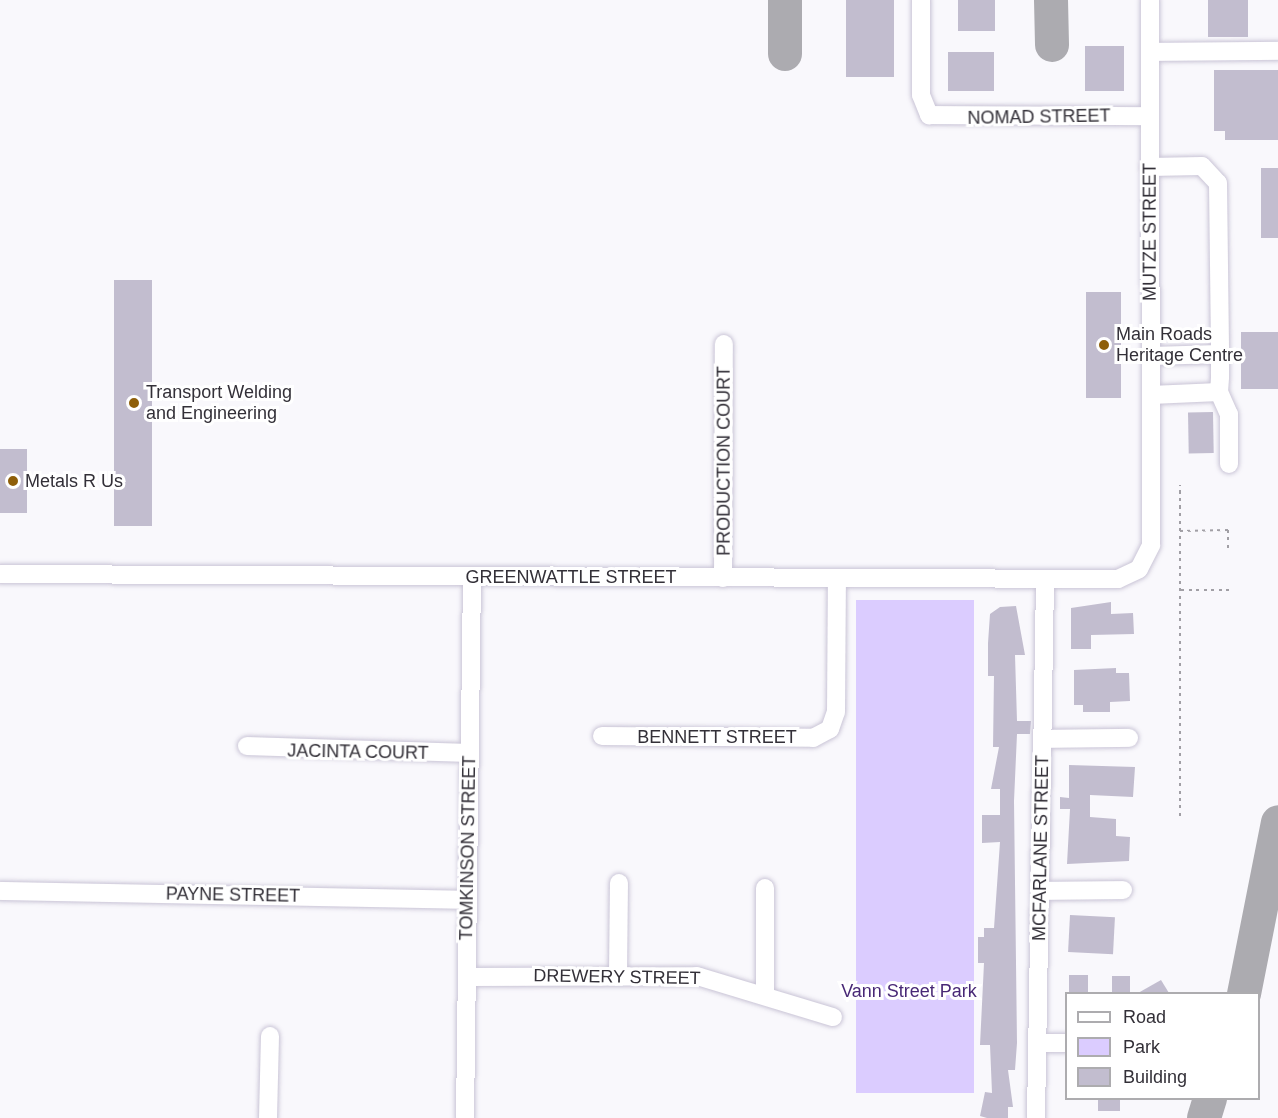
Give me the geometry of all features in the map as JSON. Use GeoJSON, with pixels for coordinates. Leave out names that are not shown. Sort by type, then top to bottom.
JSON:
{"type":"FeatureCollection","features":[{"type":"Feature","properties":{"kind":"street","name":"NOMAD STREET"},"geometry":{"type":"LineString","coordinates":[[921,0],[921,95],[929,115],[1150,116]]}},
{"type":"Feature","properties":{"kind":"street","name":"MUTZE STREET"},"geometry":{"type":"LineString","coordinates":[[1139,569],[1151,544],[1150,0]]}},
{"type":"Feature","properties":{"kind":"street"},"geometry":{"type":"LineString","coordinates":[[1151,52],[1278,51]]}},
{"type":"Feature","properties":{"kind":"street"},"geometry":{"type":"LineString","coordinates":[[1149,167],[1202,166],[1218,183],[1220,392],[1229,414],[1229,465]]}},
{"type":"Feature","properties":{"kind":"street","name":"PRODUCTION COURT"},"geometry":{"type":"LineString","coordinates":[[723,578],[724,344]]}},
{"type":"Feature","properties":{"kind":"street"},"geometry":{"type":"LineString","coordinates":[[1151,356],[1220,354]]}},
{"type":"Feature","properties":{"kind":"street"},"geometry":{"type":"LineString","coordinates":[[1151,395],[1220,392]]}},
{"type":"Feature","properties":{"kind":"street","name":"GREENWATTLE STREET"},"geometry":{"type":"LineString","coordinates":[[0,574],[1118,579],[1139,569]]}},
{"type":"Feature","properties":{"kind":"street","name":"TOMKINSON STREET"},"geometry":{"type":"LineString","coordinates":[[465,1118],[466,900],[472,577]]}},
{"type":"Feature","properties":{"kind":"street","name":"BENNETT STREET"},"geometry":{"type":"LineString","coordinates":[[602,736],[813,738],[830,729],[837,712],[837,578]]}},
{"type":"Feature","properties":{"kind":"street","name":"MCFARLANE STREET"},"geometry":{"type":"LineString","coordinates":[[1036,1118],[1044,579]]}},
{"type":"Feature","properties":{"kind":"street"},"geometry":{"type":"LineString","coordinates":[[1043,739],[1129,738]]}},
{"type":"Feature","properties":{"kind":"street","name":"JACINTA COURT"},"geometry":{"type":"LineString","coordinates":[[247,746],[469,753]]}},
{"type":"Feature","properties":{"kind":"street"},"geometry":{"type":"LineString","coordinates":[[618,975],[619,883]]}},
{"type":"Feature","properties":{"kind":"street"},"geometry":{"type":"LineString","coordinates":[[765,888],[765,993]]}},
{"type":"Feature","properties":{"kind":"street"},"geometry":{"type":"LineString","coordinates":[[1040,891],[1124,890]]}},
{"type":"Feature","properties":{"kind":"street","name":"PAYNE STREET"},"geometry":{"type":"LineString","coordinates":[[0,891],[466,900]]}},
{"type":"Feature","properties":{"kind":"street","name":"DREWERY STREET"},"geometry":{"type":"LineString","coordinates":[[467,977],[697,976],[765,993],[832,1017]]}},
{"type":"Feature","properties":{"kind":"street"},"geometry":{"type":"LineString","coordinates":[[268,1118],[270,1036]]}},
{"type":"Feature","properties":{"kind":"street"},"geometry":{"type":"LineString","coordinates":[[1038,1043],[1065,1043]]}},
{"type":"Feature","properties":{"kind":"path"},"geometry":{"type":"LineString","coordinates":[[1180,485],[1180,816]]}},
{"type":"Feature","properties":{"kind":"path"},"geometry":{"type":"LineString","coordinates":[[1180,531],[1228,530],[1228,548]]}},
{"type":"Feature","properties":{"kind":"path"},"geometry":{"type":"LineString","coordinates":[[1181,590],[1229,590]]}},
{"type":"Feature","properties":{"kind":"green space","name":"Vann Street Park"},"geometry":{"type":"Polygon","coordinates":[[[856,600],[974,600],[974,1093],[856,1093],[856,600]]]}},
{"type":"Feature","properties":{"kind":"building"},"geometry":{"type":"Polygon","coordinates":[[[846,0],[894,0],[894,77],[846,77],[846,0]]]}},
{"type":"Feature","properties":{"kind":"building"},"geometry":{"type":"Polygon","coordinates":[[[958,0],[995,0],[995,31],[958,31],[958,0]]]}},
{"type":"Feature","properties":{"kind":"building"},"geometry":{"type":"Polygon","coordinates":[[[1208,0],[1248,0],[1248,37],[1208,37],[1208,0]]]}},
{"type":"Feature","properties":{"kind":"building"},"geometry":{"type":"Polygon","coordinates":[[[1085,46],[1124,46],[1124,91],[1085,91],[1085,46]]]}},
{"type":"Feature","properties":{"kind":"building"},"geometry":{"type":"Polygon","coordinates":[[[948,52],[994,52],[994,91],[948,91],[948,52]]]}},
{"type":"Feature","properties":{"kind":"building"},"geometry":{"type":"Polygon","coordinates":[[[1214,70],[1278,70],[1278,140],[1225,140],[1225,131],[1214,131],[1214,70]]]}},
{"type":"Feature","properties":{"kind":"building"},"geometry":{"type":"Polygon","coordinates":[[[1261,168],[1278,168],[1278,238],[1261,238],[1261,168]]]}},
{"type":"Feature","properties":{"kind":"building","name":"Transport Welding and Engineering"},"geometry":{"type":"Polygon","coordinates":[[[114,280],[152,280],[152,526],[114,526],[114,280]]]}},
{"type":"Feature","properties":{"kind":"building","name":"Main Roads Heritage Centre"},"geometry":{"type":"Polygon","coordinates":[[[1086,292],[1121,292],[1121,398],[1086,398],[1086,292]]]}},
{"type":"Feature","properties":{"kind":"building"},"geometry":{"type":"Polygon","coordinates":[[[1241,332],[1278,332],[1278,389],[1241,389],[1241,332]]]}},
{"type":"Feature","properties":{"kind":"building"},"geometry":{"type":"Polygon","coordinates":[[[1188,412],[1213,412],[1214,453],[1189,453],[1188,412]]]}},
{"type":"Feature","properties":{"kind":"building","name":"Metals R Us"},"geometry":{"type":"Polygon","coordinates":[[[0,449],[27,449],[27,513],[0,513],[0,449]]]}},
{"type":"Feature","properties":{"kind":"building"},"geometry":{"type":"Polygon","coordinates":[[[1111,602],[1111,614],[1133,613],[1134,634],[1091,635],[1091,649],[1071,649],[1071,608],[1111,602]]]}},
{"type":"Feature","properties":{"kind":"building"},"geometry":{"type":"Polygon","coordinates":[[[1016,606],[1025,655],[1015,655],[1017,721],[1031,721],[1030,734],[1017,734],[1014,801],[1017,1043],[1015,1070],[1008,1070],[1013,1107],[1008,1107],[1008,1118],[987,1118],[980,1116],[985,1092],[992,1093],[990,1045],[980,1045],[984,963],[978,963],[978,937],[984,937],[984,928],[994,928],[1000,842],[982,843],[982,815],[1000,815],[1000,789],[991,789],[999,747],[993,747],[994,676],[988,676],[988,643],[990,614],[1000,607],[1016,606]]]}},
{"type":"Feature","properties":{"kind":"building"},"geometry":{"type":"Polygon","coordinates":[[[1116,668],[1116,673],[1129,673],[1130,701],[1110,702],[1110,712],[1083,712],[1083,705],[1074,705],[1074,670],[1116,668]]]}},
{"type":"Feature","properties":{"kind":"building"},"geometry":{"type":"Polygon","coordinates":[[[1069,765],[1135,767],[1133,797],[1090,795],[1090,817],[1116,819],[1116,836],[1130,837],[1129,861],[1067,864],[1070,809],[1060,809],[1060,797],[1069,798],[1069,765]]]}},
{"type":"Feature","properties":{"kind":"building"},"geometry":{"type":"Polygon","coordinates":[[[1070,915],[1115,917],[1113,954],[1068,952],[1070,915]]]}},
{"type":"Feature","properties":{"kind":"building"},"geometry":{"type":"Polygon","coordinates":[[[1069,975],[1088,975],[1088,992],[1069,992],[1069,975]]]}},
{"type":"Feature","properties":{"kind":"building"},"geometry":{"type":"Polygon","coordinates":[[[1112,976],[1130,976],[1130,992],[1112,992],[1112,976]]]}},
{"type":"Feature","properties":{"kind":"building"},"geometry":{"type":"Polygon","coordinates":[[[1161,980],[1168,992],[1140,992],[1161,980]]]}},
{"type":"Feature","properties":{"kind":"building"},"geometry":{"type":"Polygon","coordinates":[[[1098,1100],[1120,1100],[1120,1111],[1098,1111],[1098,1100]]]}},
{"type":"Feature","properties":{"kind":"taxiway"},"geometry":{"type":"LineString","coordinates":[[785,0],[785,54]]}},
{"type":"Feature","properties":{"kind":"taxiway"},"geometry":{"type":"LineString","coordinates":[[1051,0],[1052,45]]}},
{"type":"Feature","properties":{"kind":"taxiway"},"geometry":{"type":"LineString","coordinates":[[1244,992],[1278,822]]}},
{"type":"Feature","properties":{"kind":"taxiway"},"geometry":{"type":"LineString","coordinates":[[1204,1118],[1209,1100]]}},
{"type":"Feature","properties":{"kind":"place","name":"Main Roads Heritage Centre"},"geometry":{"type":"Point","coordinates":[1104,345]}},
{"type":"Feature","properties":{"kind":"place","name":"Transport Welding and Engineering"},"geometry":{"type":"Point","coordinates":[134,403]}},
{"type":"Feature","properties":{"kind":"place","name":"Metals R Us"},"geometry":{"type":"Point","coordinates":[13,481]}}]}
